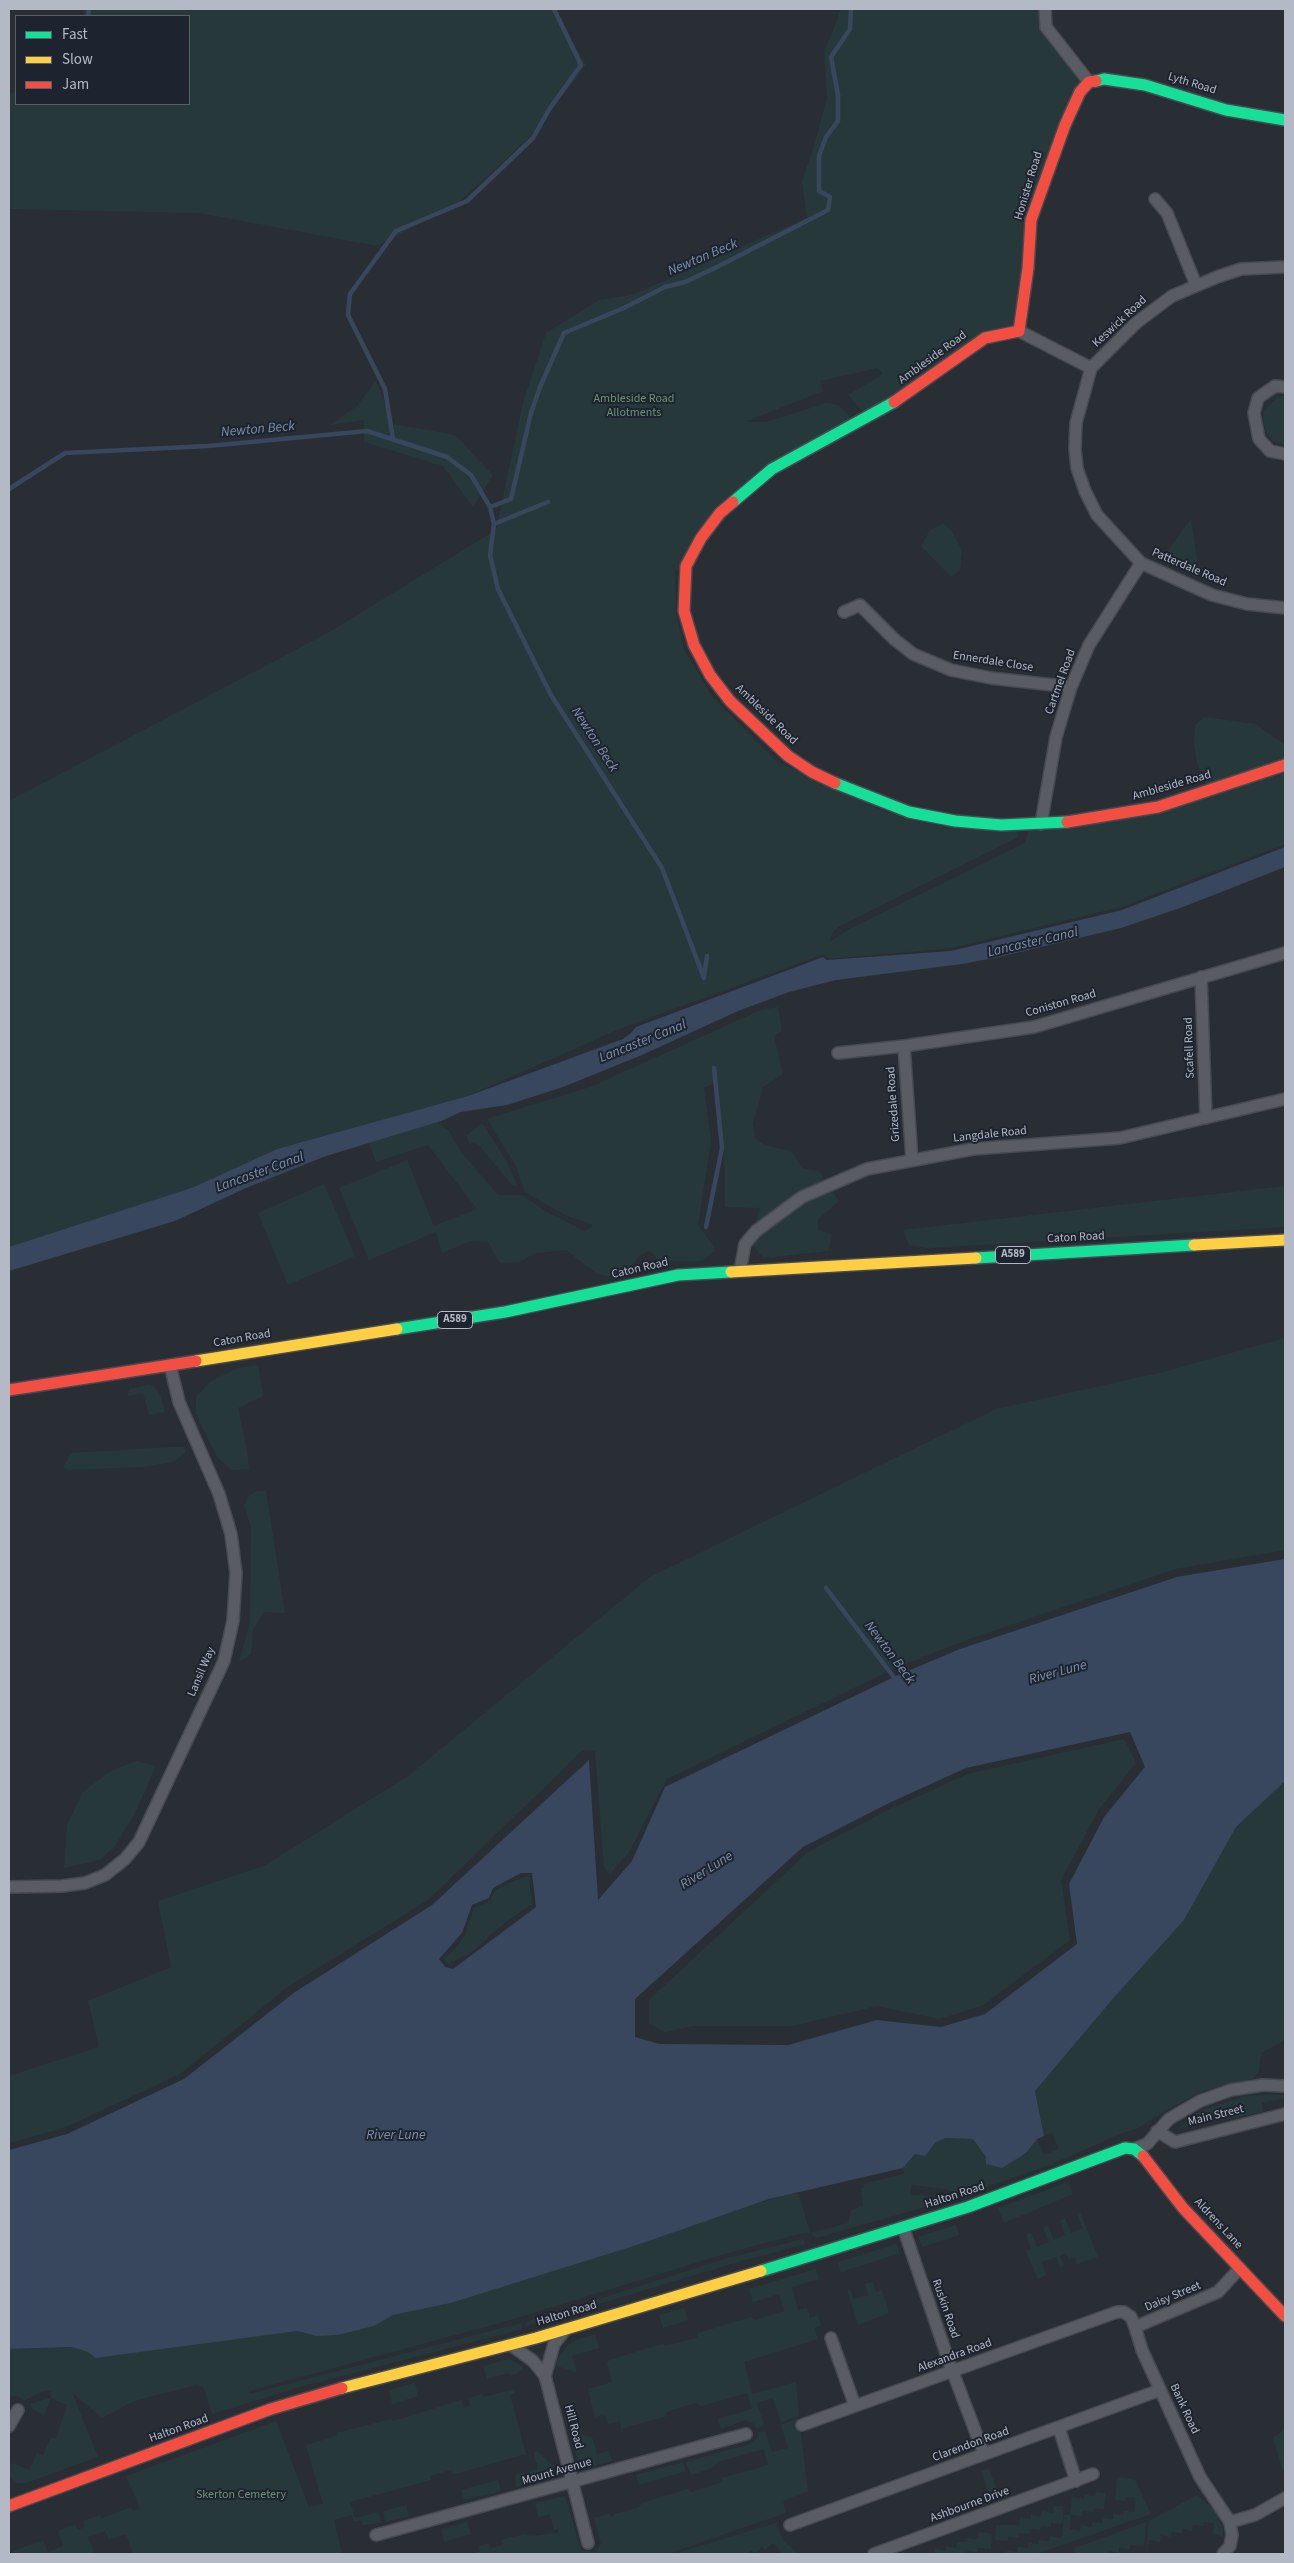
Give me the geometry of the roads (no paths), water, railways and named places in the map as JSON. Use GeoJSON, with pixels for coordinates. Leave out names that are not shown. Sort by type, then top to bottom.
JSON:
{"type":"FeatureCollection","features":[{"type":"Feature","properties":{"kind":"street"},"geometry":{"type":"LineString","coordinates":[[1045,9],[1046,27],[1090,82]]}},
{"type":"Feature","properties":{"kind":"street","name":"Lyth Road"},"geometry":{"type":"LineString","coordinates":[[1090,82],[1104,79],[1145,85],[1226,110],[1285,120]]}},
{"type":"Feature","properties":{"kind":"street","name":"Honister Road"},"geometry":{"type":"LineString","coordinates":[[1020,331],[1028,268],[1031,220],[1065,125],[1080,92],[1090,82]]}},
{"type":"Feature","properties":{"kind":"street"},"geometry":{"type":"LineString","coordinates":[[1155,199],[1167,213],[1196,285]]}},
{"type":"Feature","properties":{"kind":"street","name":"Keswick Road"},"geometry":{"type":"LineString","coordinates":[[1091,368],[1136,323],[1156,307],[1196,285],[1241,269],[1285,268]]}},
{"type":"Feature","properties":{"kind":"street"},"geometry":{"type":"LineString","coordinates":[[1020,331],[1091,368]]}},
{"type":"Feature","properties":{"kind":"street","name":"Ambleside Road"},"geometry":{"type":"LineString","coordinates":[[1020,331],[985,338],[924,383],[877,413],[772,469],[720,513],[701,538],[686,566],[684,611],[694,645],[710,675],[730,702],[788,756],[812,772],[909,812],[955,822],[1002,825],[1041,824],[1108,817],[1158,807],[1285,765]]}},
{"type":"Feature","properties":{"kind":"street","name":"Patterdale Road"},"geometry":{"type":"LineString","coordinates":[[1091,368],[1076,423],[1075,449],[1077,468],[1085,492],[1097,515],[1141,563],[1212,595],[1247,604],[1285,608]]}},
{"type":"Feature","properties":{"kind":"street"},"geometry":{"type":"LineString","coordinates":[[1285,387],[1275,386],[1258,398],[1254,413],[1259,439],[1270,451],[1285,454]]}},
{"type":"Feature","properties":{"kind":"street","name":"Cartmel Road"},"geometry":{"type":"LineString","coordinates":[[1041,824],[1056,737],[1071,687],[1089,645],[1141,563]]}},
{"type":"Feature","properties":{"kind":"street","name":"Ennerdale Close"},"geometry":{"type":"LineString","coordinates":[[844,612],[860,605],[894,639],[913,654],[951,670],[991,678],[1071,687]]}},
{"type":"Feature","properties":{"kind":"street","name":"Coniston Road"},"geometry":{"type":"LineString","coordinates":[[838,1053],[904,1046],[1034,1027],[1285,953]]}},
{"type":"Feature","properties":{"kind":"street","name":"Scafell Road"},"geometry":{"type":"LineString","coordinates":[[1201,977],[1206,1118]]}},
{"type":"Feature","properties":{"kind":"street","name":"Grizedale Road"},"geometry":{"type":"LineString","coordinates":[[904,1046],[912,1160]]}},
{"type":"Feature","properties":{"kind":"street","name":"Langdale Road"},"geometry":{"type":"LineString","coordinates":[[740,1271],[745,1244],[756,1231],[802,1197],[867,1168],[973,1149],[1120,1138],[1285,1098]]}},
{"type":"Feature","properties":{"kind":"street","name":"Caton Road"},"geometry":{"type":"LineString","coordinates":[[9,1390],[505,1312],[678,1275],[1285,1240]]}},
{"type":"Feature","properties":{"kind":"street","name":"Lansil Way"},"geometry":{"type":"LineString","coordinates":[[9,1887],[62,1886],[85,1883],[105,1875],[125,1860],[139,1842],[224,1661],[233,1621],[236,1573],[231,1534],[219,1494],[179,1402],[170,1365]]}},
{"type":"Feature","properties":{"kind":"street","name":"Main Street"},"geometry":{"type":"LineString","coordinates":[[1134,2149],[1147,2144],[1157,2131],[1187,2108],[1215,2095],[1263,2085],[1285,2086]]}},
{"type":"Feature","properties":{"kind":"street","name":"Main Street"},"geometry":{"type":"LineString","coordinates":[[1157,2131],[1175,2142],[1285,2114]]}},
{"type":"Feature","properties":{"kind":"street","name":"Halton Road"},"geometry":{"type":"LineString","coordinates":[[10,2503],[271,2410],[396,2374],[565,2330],[984,2202],[1125,2148],[1134,2149]]}},
{"type":"Feature","properties":{"kind":"street","name":"Aldrens Lane"},"geometry":{"type":"LineString","coordinates":[[1134,2149],[1143,2156],[1183,2208],[1285,2316]]}},
{"type":"Feature","properties":{"kind":"street","name":"Ruskin Road"},"geometry":{"type":"LineString","coordinates":[[904,2227],[952,2371],[984,2454]]}},
{"type":"Feature","properties":{"kind":"street","name":"Daisy Street"},"geometry":{"type":"LineString","coordinates":[[1136,2327],[1218,2292],[1240,2268]]}},
{"type":"Feature","properties":{"kind":"street","name":"Alexandra Road"},"geometry":{"type":"LineString","coordinates":[[802,2425],[1117,2312],[1124,2312],[1131,2317],[1136,2327]]}},
{"type":"Feature","properties":{"kind":"street","name":"Bank Road"},"geometry":{"type":"LineString","coordinates":[[1136,2327],[1142,2350],[1200,2477],[1230,2522]]}},
{"type":"Feature","properties":{"kind":"street"},"geometry":{"type":"LineString","coordinates":[[545,2376],[554,2344],[565,2330]]}},
{"type":"Feature","properties":{"kind":"street"},"geometry":{"type":"LineString","coordinates":[[831,2338],[855,2406]]}},
{"type":"Feature","properties":{"kind":"street","name":"Hill Road"},"geometry":{"type":"LineString","coordinates":[[511,2345],[524,2353],[545,2376],[588,2543]]}},
{"type":"Feature","properties":{"kind":"street","name":"Clarendon Road"},"geometry":{"type":"LineString","coordinates":[[790,2525],[1160,2390]]}},
{"type":"Feature","properties":{"kind":"street"},"geometry":{"type":"LineString","coordinates":[[9,2426],[18,2410]]}},
{"type":"Feature","properties":{"kind":"street"},"geometry":{"type":"LineString","coordinates":[[1059,2428],[1076,2481]]}},
{"type":"Feature","properties":{"kind":"street","name":"Mount Avenue"},"geometry":{"type":"LineString","coordinates":[[376,2535],[746,2434]]}},
{"type":"Feature","properties":{"kind":"street","name":"Ashbourne Drive"},"geometry":{"type":"LineString","coordinates":[[874,2554],[1093,2474]]}},
{"type":"Feature","properties":{"kind":"street"},"geometry":{"type":"LineString","coordinates":[[1223,2554],[1230,2546],[1232,2535],[1230,2522],[1255,2515],[1285,2498]]}},
{"type":"Feature","properties":{"kind":"water","name":"Lancaster Canal"},"geometry":{"type":"Polygon","coordinates":[[[1285,847],[1285,867],[1183,907],[1121,928],[999,957],[962,964],[836,980],[789,992],[738,1011],[642,1055],[563,1087],[507,1105],[461,1112],[441,1121],[326,1156],[246,1188],[175,1221],[9,1271],[9,1247],[194,1187],[277,1149],[468,1096],[623,1039],[636,1027],[823,957],[827,960],[951,951],[1122,910],[1285,847]]]}},
{"type":"Feature","properties":{"kind":"water","name":"River Lune"},"geometry":{"type":"Polygon","coordinates":[[[1285,1559],[1285,1781],[1236,1827],[1184,1920],[1111,2001],[1035,2091],[1044,2136],[1037,2139],[1026,2153],[1002,2168],[986,2164],[986,2157],[973,2139],[946,2138],[936,2142],[925,2156],[915,2154],[903,2168],[769,2199],[637,2245],[451,2303],[393,2315],[374,2326],[337,2335],[316,2336],[297,2331],[95,2358],[88,2352],[72,2347],[9,2349],[9,2150],[67,2134],[184,2079],[295,1992],[432,1905],[589,1760],[598,1900],[632,1861],[665,1787],[896,1676],[960,1649],[1177,1577],[1285,1559]],[[1130,1732],[966,1768],[887,1804],[803,1847],[635,1999],[635,2037],[659,2044],[788,2045],[877,2020],[941,2027],[985,2014],[1077,1944],[1069,1884],[1104,1817],[1145,1767],[1130,1732]],[[521,1873],[493,1888],[489,1898],[472,1905],[462,1933],[439,1959],[445,1967],[453,1969],[536,1907],[532,1873],[521,1873]]]}},
{"type":"Feature","properties":{"kind":"waterway"},"geometry":{"type":"LineString","coordinates":[[88,15],[89,9]]}},
{"type":"Feature","properties":{"kind":"waterway"},"geometry":{"type":"LineString","coordinates":[[393,439],[385,389],[348,315],[350,294],[396,231],[467,201],[533,138],[550,108],[581,65],[554,9]]}},
{"type":"Feature","properties":{"kind":"waterway","name":"Newton Beck"},"geometry":{"type":"LineString","coordinates":[[490,507],[511,499],[531,413],[540,387],[564,333],[624,308],[665,287],[685,282],[828,210],[830,197],[819,191],[819,156],[826,137],[838,121],[838,95],[831,57],[850,29],[851,9]]}},
{"type":"Feature","properties":{"kind":"waterway","name":"Newton Beck"},"geometry":{"type":"LineString","coordinates":[[9,489],[65,453],[208,446],[367,431],[447,457],[471,475],[490,507],[494,524],[490,555],[498,589],[551,695],[662,868],[704,978]]}},
{"type":"Feature","properties":{"kind":"waterway"},"geometry":{"type":"LineString","coordinates":[[494,524],[548,502]]}},
{"type":"Feature","properties":{"kind":"waterway"},"geometry":{"type":"LineString","coordinates":[[704,977],[707,956]]}},
{"type":"Feature","properties":{"kind":"waterway","name":"Newton Beck"},"geometry":{"type":"LineString","coordinates":[[706,1227],[722,1148],[714,1068]]}},
{"type":"Feature","properties":{"kind":"waterway","name":"Newton Beck"},"geometry":{"type":"LineString","coordinates":[[826,1588],[896,1680]]}},
{"type":"Feature","properties":{"kind":"park label","name":"Ambleside Road Allotments"},"geometry":{"type":"Point","coordinates":[634,406]}},
{"type":"Feature","properties":{"kind":"park label","name":"Skerton Cemetery"},"geometry":{"type":"Point","coordinates":[241,2495]}}]}
